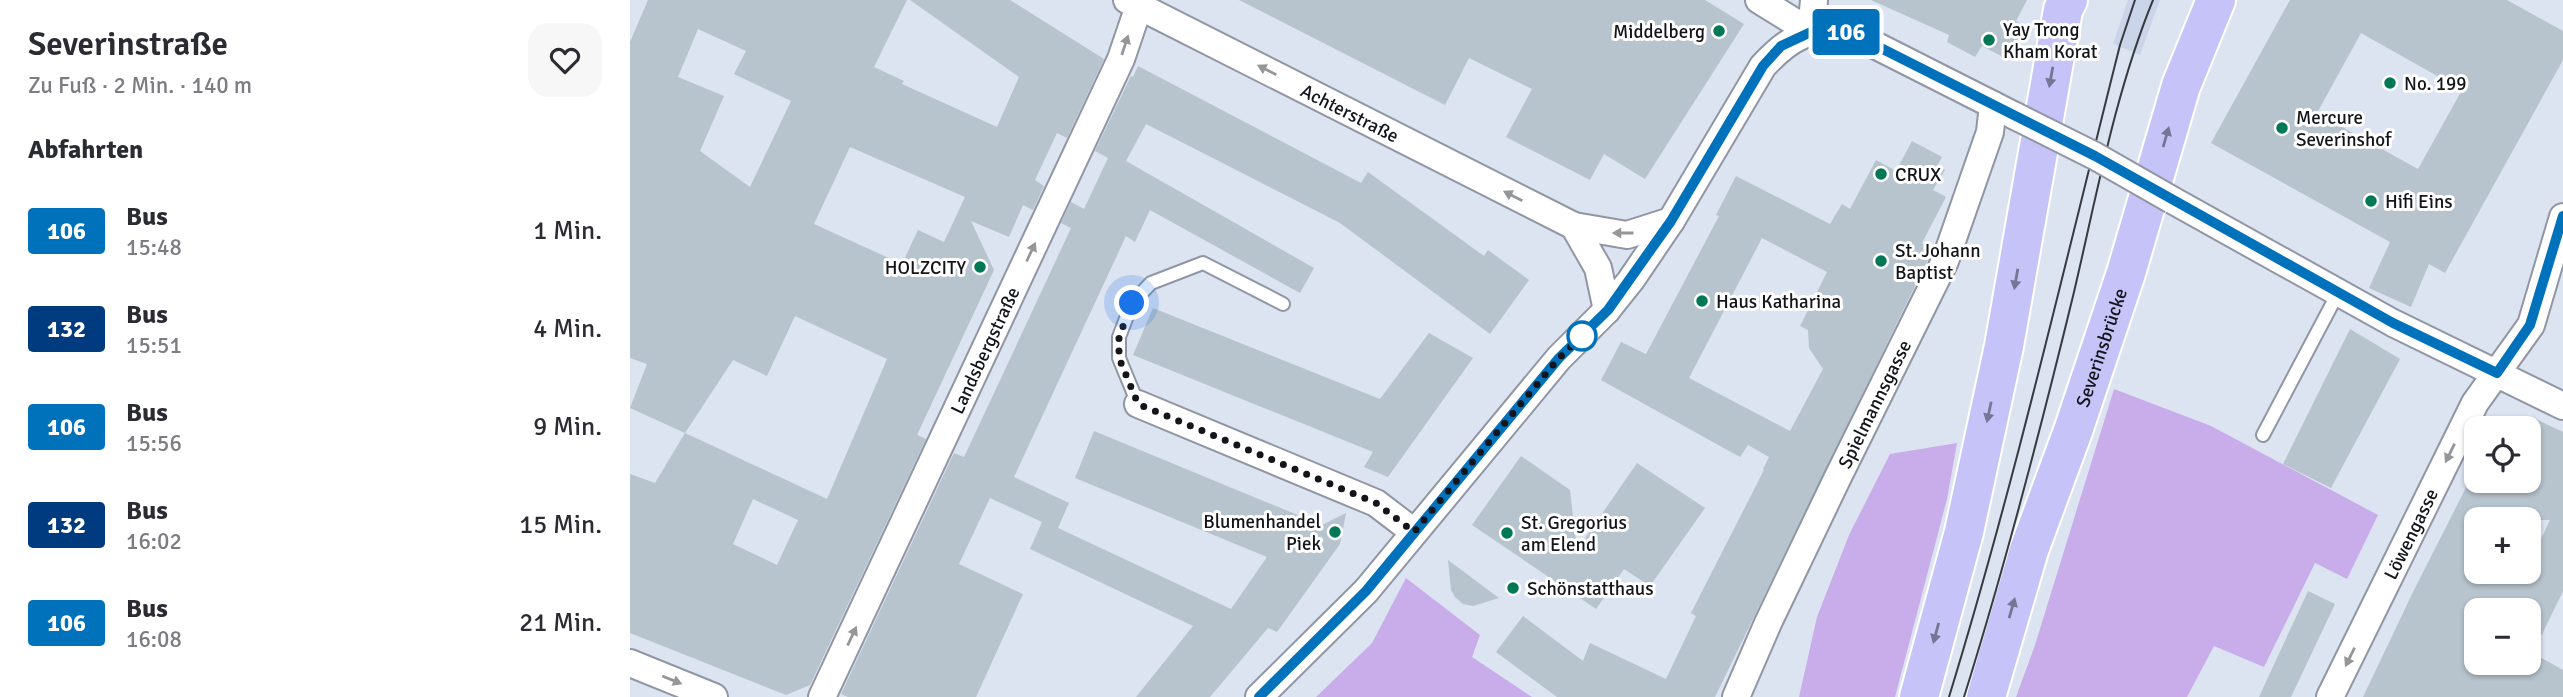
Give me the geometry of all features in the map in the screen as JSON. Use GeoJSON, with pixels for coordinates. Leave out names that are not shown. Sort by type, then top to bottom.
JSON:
{"type":"FeatureCollection","features":[{"type":"Feature","properties":{"kind":"main road"},"geometry":{"type":"LineString","coordinates":[[1919,697],[1964,532],[2004,346],[2063,10],[2068,0]]}},
{"type":"Feature","properties":{"kind":"main road","name":"Severinsbrücke"},"geometry":{"type":"LineString","coordinates":[[1986,697],[2029,550],[2073,431],[2126,273],[2181,86],[2216,0]]}},
{"type":"Feature","properties":{"kind":"street"},"geometry":{"type":"LineString","coordinates":[[1759,0],[1811,32]]}},
{"type":"Feature","properties":{"kind":"street"},"geometry":{"type":"LineString","coordinates":[[1811,32],[1814,0]]}},
{"type":"Feature","properties":{"kind":"street","name":"Achterstraße"},"geometry":{"type":"LineString","coordinates":[[1135,2],[1574,226],[1627,235],[1671,221]]}},
{"type":"Feature","properties":{"kind":"street","name":"Landsbergstraße"},"geometry":{"type":"LineString","coordinates":[[822,697],[1121,59],[1135,2]]}},
{"type":"Feature","properties":{"kind":"street"},"geometry":{"type":"LineString","coordinates":[[1259,697],[1366,591],[1559,358],[1608,310],[1671,221],[1763,66],[1781,46],[1811,32],[1835,29],[1851,33],[2095,156],[2393,323],[2563,405]]}},
{"type":"Feature","properties":{"kind":"street","name":"Spielmannsgasse"},"geometry":{"type":"LineString","coordinates":[[1736,697],[1837,479],[1945,261],[1990,132],[2004,110]]}},
{"type":"Feature","properties":{"kind":"street","name":"Löwengasse"},"geometry":{"type":"LineString","coordinates":[[2330,697],[2475,403],[2530,325],[2563,217]]}},
{"type":"Feature","properties":{"kind":"street"},"geometry":{"type":"LineString","coordinates":[[1574,226],[1598,268],[1608,310]]}},
{"type":"Feature","properties":{"kind":"street"},"geometry":{"type":"LineString","coordinates":[[1138,404],[1376,503],[1414,532]]}},
{"type":"Feature","properties":{"kind":"street"},"geometry":{"type":"LineString","coordinates":[[630,663],[714,697]]}},
{"type":"Feature","properties":{"kind":"lane"},"geometry":{"type":"LineString","coordinates":[[1138,404],[1119,358],[1119,337],[1132,303],[1151,283],[1203,263],[1283,304]]}},
{"type":"Feature","properties":{"kind":"lane"},"geometry":{"type":"LineString","coordinates":[[2263,435],[2338,293]]}},
{"type":"Feature","properties":{"kind":"shaded area"},"geometry":{"type":"Polygon","coordinates":[[[2128,0],[2160,0],[2140,55],[2113,44],[2128,0]]]}},
{"type":"Feature","properties":{"kind":"shaded area"},"geometry":{"type":"Polygon","coordinates":[[[2114,389],[2211,426],[2378,515],[2347,579],[2315,563],[2264,667],[2214,646],[2187,697],[2016,697],[2035,645],[2114,389]]]}},
{"type":"Feature","properties":{"kind":"shaded area"},"geometry":{"type":"Polygon","coordinates":[[[1957,443],[1947,499],[1895,697],[1799,697],[1817,617],[1849,535],[1890,454],[1957,443]]]}},
{"type":"Feature","properties":{"kind":"shaded area"},"geometry":{"type":"Polygon","coordinates":[[[1406,578],[1480,635],[1472,657],[1532,697],[1316,697],[1372,643],[1406,578]]]}},
{"type":"Feature","properties":{"kind":"building"},"geometry":{"type":"Polygon","coordinates":[[[648,0],[907,0],[874,67],[904,81],[902,84],[997,127],[1019,77],[910,0],[1010,0],[1104,59],[1067,138],[1057,133],[1035,180],[1044,186],[1033,210],[1023,205],[1009,237],[971,221],[994,270],[917,435],[926,439],[810,685],[786,695],[630,633],[630,474],[655,483],[685,433],[630,408],[647,364],[630,358],[630,42],[648,0]],[[698,29],[678,77],[724,96],[700,151],[750,187],[791,101],[734,74],[746,51],[698,29]],[[850,147],[814,224],[902,264],[918,230],[944,242],[965,197],[850,147]],[[795,316],[767,376],[733,360],[685,433],[827,499],[887,359],[795,316]],[[753,499],[733,544],[777,565],[798,520],[753,499]]]}},
{"type":"Feature","properties":{"kind":"building"},"geometry":{"type":"Polygon","coordinates":[[[1239,0],[1705,0],[1744,24],[1645,179],[1604,154],[1590,180],[1506,137],[1532,89],[1469,58],[1445,105],[1239,0]]]}},
{"type":"Feature","properties":{"kind":"building"},"geometry":{"type":"Polygon","coordinates":[[[1871,0],[2027,0],[2016,21],[2028,28],[2009,60],[1982,46],[1975,57],[1947,42],[1949,35],[1871,0]]]}},
{"type":"Feature","properties":{"kind":"building","name":"Mercure Severinshof"},"geometry":{"type":"Polygon","coordinates":[[[2290,0],[2507,0],[2563,31],[2563,60],[2445,273],[2429,264],[2411,307],[2369,288],[2390,242],[2211,143],[2290,0]],[[2361,33],[2317,113],[2418,169],[2462,90],[2361,33]]]}},
{"type":"Feature","properties":{"kind":"building"},"geometry":{"type":"Polygon","coordinates":[[[1138,66],[1361,183],[1368,172],[1484,256],[1488,250],[1529,280],[1490,334],[1340,223],[1146,124],[1126,161],[1314,268],[1300,293],[1150,210],[1135,242],[1126,236],[1014,477],[1069,503],[1058,528],[1231,609],[1267,557],[1075,478],[1094,431],[1322,525],[1346,513],[1340,544],[1277,632],[1268,628],[1210,697],[1136,697],[1193,626],[1030,549],[1042,522],[990,498],[959,564],[1023,594],[976,697],[848,697],[841,694],[954,453],[964,457],[1002,376],[1071,228],[1061,223],[1071,202],[1084,209],[1108,158],[1095,151],[1138,66]]]}},
{"type":"Feature","properties":{"kind":"building"},"geometry":{"type":"Polygon","coordinates":[[[1912,141],[1942,157],[1937,166],[1945,170],[1933,190],[1946,197],[1922,243],[1933,249],[1715,697],[1557,697],[1496,652],[1523,616],[1583,661],[1590,643],[1666,679],[1696,616],[1691,613],[1769,457],[1748,445],[1740,457],[1601,380],[1621,342],[1646,354],[1719,216],[1716,215],[1736,176],[1830,224],[1842,204],[1850,209],[1876,160],[1896,171],[1912,141]],[[1762,238],[1689,378],[1790,431],[1823,369],[1809,348],[1808,330],[1800,326],[1827,272],[1762,238]]]}},
{"type":"Feature","properties":{"kind":"building"},"geometry":{"type":"Polygon","coordinates":[[[1153,308],[1380,399],[1429,333],[1473,358],[1388,477],[1364,467],[1373,452],[1133,355],[1153,308]]]}},
{"type":"Feature","properties":{"kind":"building"},"geometry":{"type":"Polygon","coordinates":[[[2350,329],[2400,359],[2331,488],[2283,464],[2350,329]]]}},
{"type":"Feature","properties":{"kind":"building"},"geometry":{"type":"Polygon","coordinates":[[[2541,422],[2563,432],[2563,591],[2541,636],[2541,598],[2464,598],[2464,675],[2541,675],[2541,658],[2563,670],[2563,697],[2363,697],[2464,492],[2541,493],[2541,422]]]}},
{"type":"Feature","properties":{"kind":"building"},"geometry":{"type":"Polygon","coordinates":[[[1521,456],[1570,490],[1577,550],[1637,463],[1705,508],[1650,586],[1624,569],[1596,609],[1472,525],[1521,456]]]}},
{"type":"Feature","properties":{"kind":"building"},"geometry":{"type":"Polygon","coordinates":[[[1448,560],[1499,598],[1473,606],[1463,604],[1451,590],[1448,560]]]}},
{"type":"Feature","properties":{"kind":"building"},"geometry":{"type":"Polygon","coordinates":[[[2308,591],[2335,604],[2291,697],[2259,697],[2308,591]]]}},
{"type":"Feature","properties":{"kind":"tram line"},"geometry":{"type":"LineString","coordinates":[[1949,697],[2018,454],[2120,45],[2135,0]]}},
{"type":"Feature","properties":{"kind":"tram line"},"geometry":{"type":"LineString","coordinates":[[1964,697],[2036,445],[2117,107],[2153,0]]}},
{"type":"Feature","properties":{"kind":"bus line","name":"106"},"geometry":{"type":"LineString","coordinates":[[1259,697],[1366,591],[1559,358],[1608,310],[1671,221],[1763,66],[1781,46],[1811,32],[1835,29],[1851,33],[1908,61],[2095,156],[2393,323],[2497,373],[2530,325],[2563,216]]}},
{"type":"Feature","properties":{"kind":"place","name":"Middelberg"},"geometry":{"type":"Point","coordinates":[1719,31]}},
{"type":"Feature","properties":{"kind":"place","name":"Yay Trong Kham Korat"},"geometry":{"type":"Point","coordinates":[1989,40]}},
{"type":"Feature","properties":{"kind":"place","name":"No. 199"},"geometry":{"type":"Point","coordinates":[2390,83]}},
{"type":"Feature","properties":{"kind":"place","name":"Mercure Severinshof"},"geometry":{"type":"Point","coordinates":[2282,128]}},
{"type":"Feature","properties":{"kind":"place","name":"CRUX"},"geometry":{"type":"Point","coordinates":[1881,174]}},
{"type":"Feature","properties":{"kind":"place","name":"Hifi Eins"},"geometry":{"type":"Point","coordinates":[2371,201]}},
{"type":"Feature","properties":{"kind":"place","name":"St. Johann Baptist"},"geometry":{"type":"Point","coordinates":[1881,261]}},
{"type":"Feature","properties":{"kind":"place","name":"HOLZCITY"},"geometry":{"type":"Point","coordinates":[980,267]}},
{"type":"Feature","properties":{"kind":"place","name":"Haus Katharina"},"geometry":{"type":"Point","coordinates":[1702,301]}},
{"type":"Feature","properties":{"kind":"place","name":"Blumenhandel Piek"},"geometry":{"type":"Point","coordinates":[1335,532]}},
{"type":"Feature","properties":{"kind":"place","name":"St. Gregorius am Elend"},"geometry":{"type":"Point","coordinates":[1507,533]}},
{"type":"Feature","properties":{"kind":"place","name":"Schönstatthaus"},"geometry":{"type":"Point","coordinates":[1513,588]}},
{"type":"Feature","properties":{"kind":"route"},"geometry":{"type":"LineString","coordinates":[[1132,303],[1119,337],[1119,358],[1138,404],[1376,503],[1414,532],[1559,358],[1582,336]]}}]}
